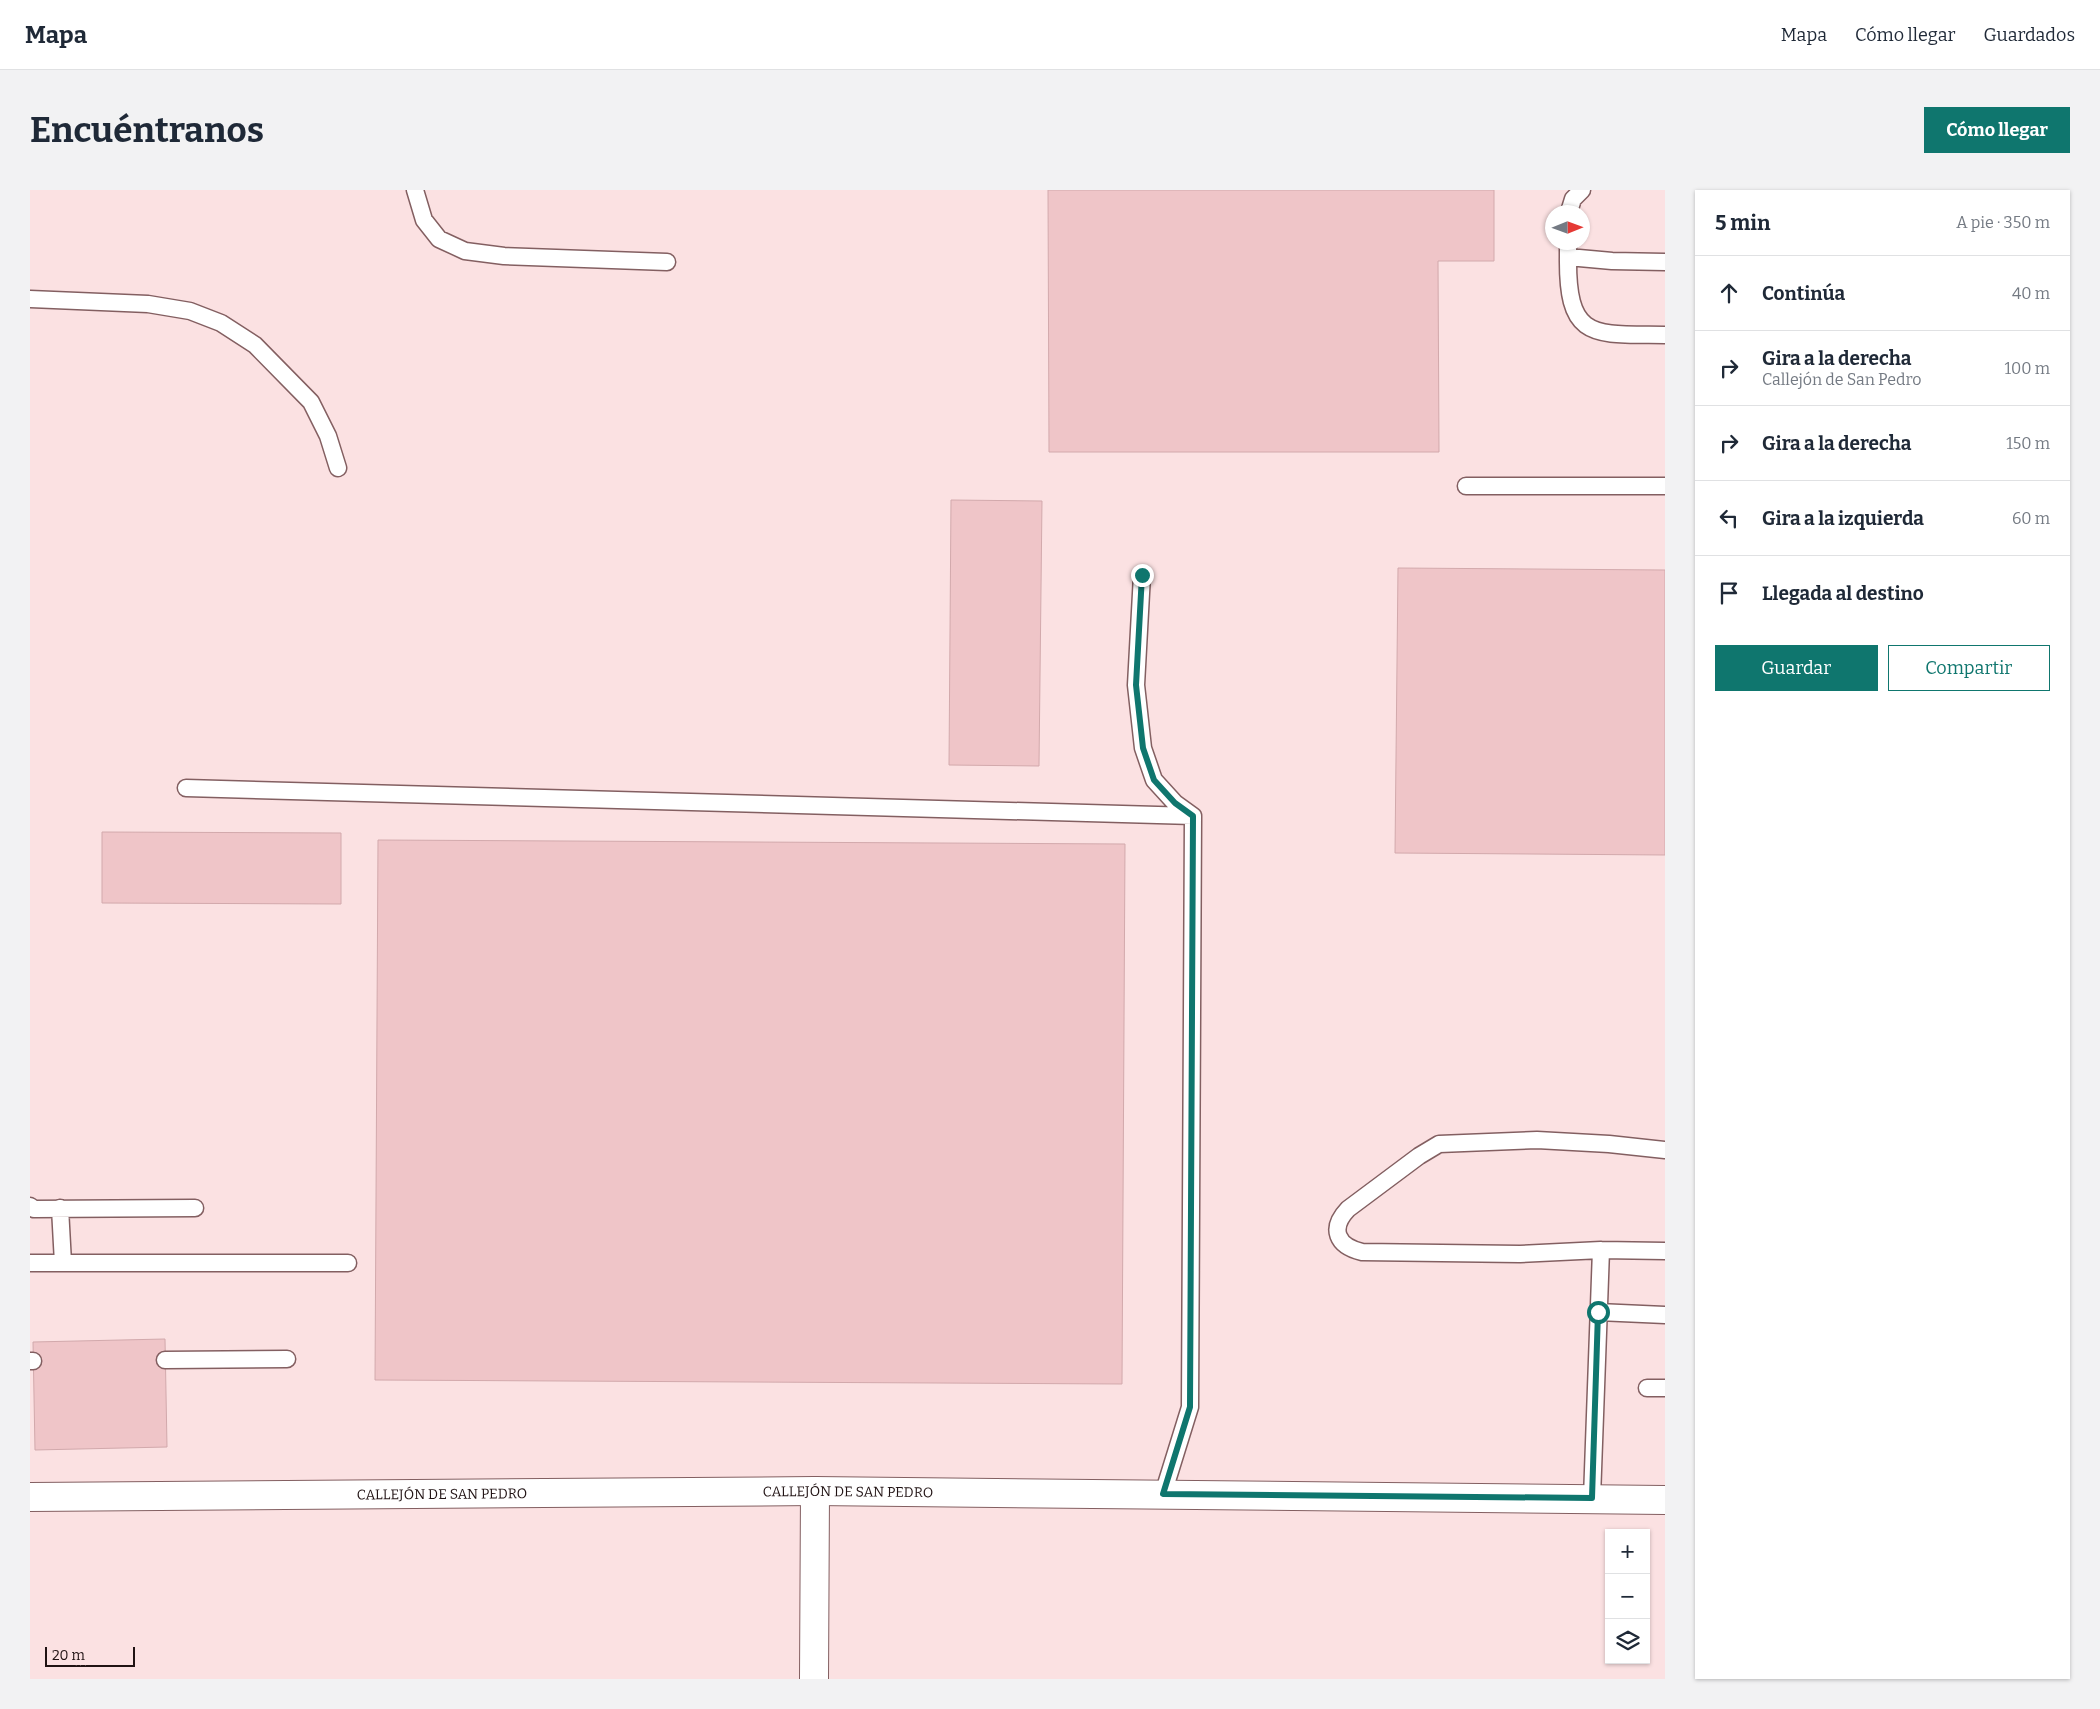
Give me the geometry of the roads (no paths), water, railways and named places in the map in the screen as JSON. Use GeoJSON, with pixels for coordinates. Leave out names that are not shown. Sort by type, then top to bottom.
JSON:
{"type":"FeatureCollection","features":[{"type":"Feature","properties":{"kind":"main road","name":"CALLEJÓN DE SAN PEDRO"},"geometry":{"type":"LineString","coordinates":[[30,1497],[815,1491],[1665,1500]]}},
{"type":"Feature","properties":{"kind":"main road"},"geometry":{"type":"LineString","coordinates":[[814,1679],[815,1491]]}},
{"type":"Feature","properties":{"kind":"lane"},"geometry":{"type":"LineString","coordinates":[[415,190],[424,220],[439,239],[465,251],[504,256],[667,262]]}},
{"type":"Feature","properties":{"kind":"lane"},"geometry":{"type":"LineString","coordinates":[[1571,205],[1573,199],[1582,190]]}},
{"type":"Feature","properties":{"kind":"lane"},"geometry":{"type":"LineString","coordinates":[[1665,262],[1612,261],[1568,250],[1569,294],[1573,308],[1582,323],[1603,333],[1665,336]]}},
{"type":"Feature","properties":{"kind":"lane"},"geometry":{"type":"LineString","coordinates":[[30,300],[148,304],[190,311],[221,323],[255,345],[311,402],[328,436],[338,468]]}},
{"type":"Feature","properties":{"kind":"lane"},"geometry":{"type":"LineString","coordinates":[[1466,486],[1665,486]]}},
{"type":"Feature","properties":{"kind":"lane"},"geometry":{"type":"LineString","coordinates":[[1142,575],[1136,685],[1143,748],[1154,780],[1175,803],[1193,816]]}},
{"type":"Feature","properties":{"kind":"lane"},"geometry":{"type":"LineString","coordinates":[[186,788],[1193,816]]}},
{"type":"Feature","properties":{"kind":"lane"},"geometry":{"type":"LineString","coordinates":[[1163,1494],[1190,1407],[1193,816]]}},
{"type":"Feature","properties":{"kind":"lane"},"geometry":{"type":"LineString","coordinates":[[1665,1150],[1609,1144],[1537,1140],[1439,1144],[1419,1156],[1348,1208],[1338,1224],[1340,1241],[1345,1246],[1362,1252],[1520,1254],[1601,1250],[1665,1251]]}},
{"type":"Feature","properties":{"kind":"lane"},"geometry":{"type":"LineString","coordinates":[[30,1206],[34,1209],[195,1208]]}},
{"type":"Feature","properties":{"kind":"lane"},"geometry":{"type":"LineString","coordinates":[[60,1208],[63,1263]]}},
{"type":"Feature","properties":{"kind":"lane"},"geometry":{"type":"LineString","coordinates":[[1592,1498],[1601,1250]]}},
{"type":"Feature","properties":{"kind":"lane"},"geometry":{"type":"LineString","coordinates":[[30,1263],[348,1264]]}},
{"type":"Feature","properties":{"kind":"lane"},"geometry":{"type":"LineString","coordinates":[[1598,1312],[1665,1315]]}},
{"type":"Feature","properties":{"kind":"lane"},"geometry":{"type":"LineString","coordinates":[[165,1360],[287,1359]]}},
{"type":"Feature","properties":{"kind":"lane"},"geometry":{"type":"LineString","coordinates":[[1646,1388],[1665,1388]]}}]}
